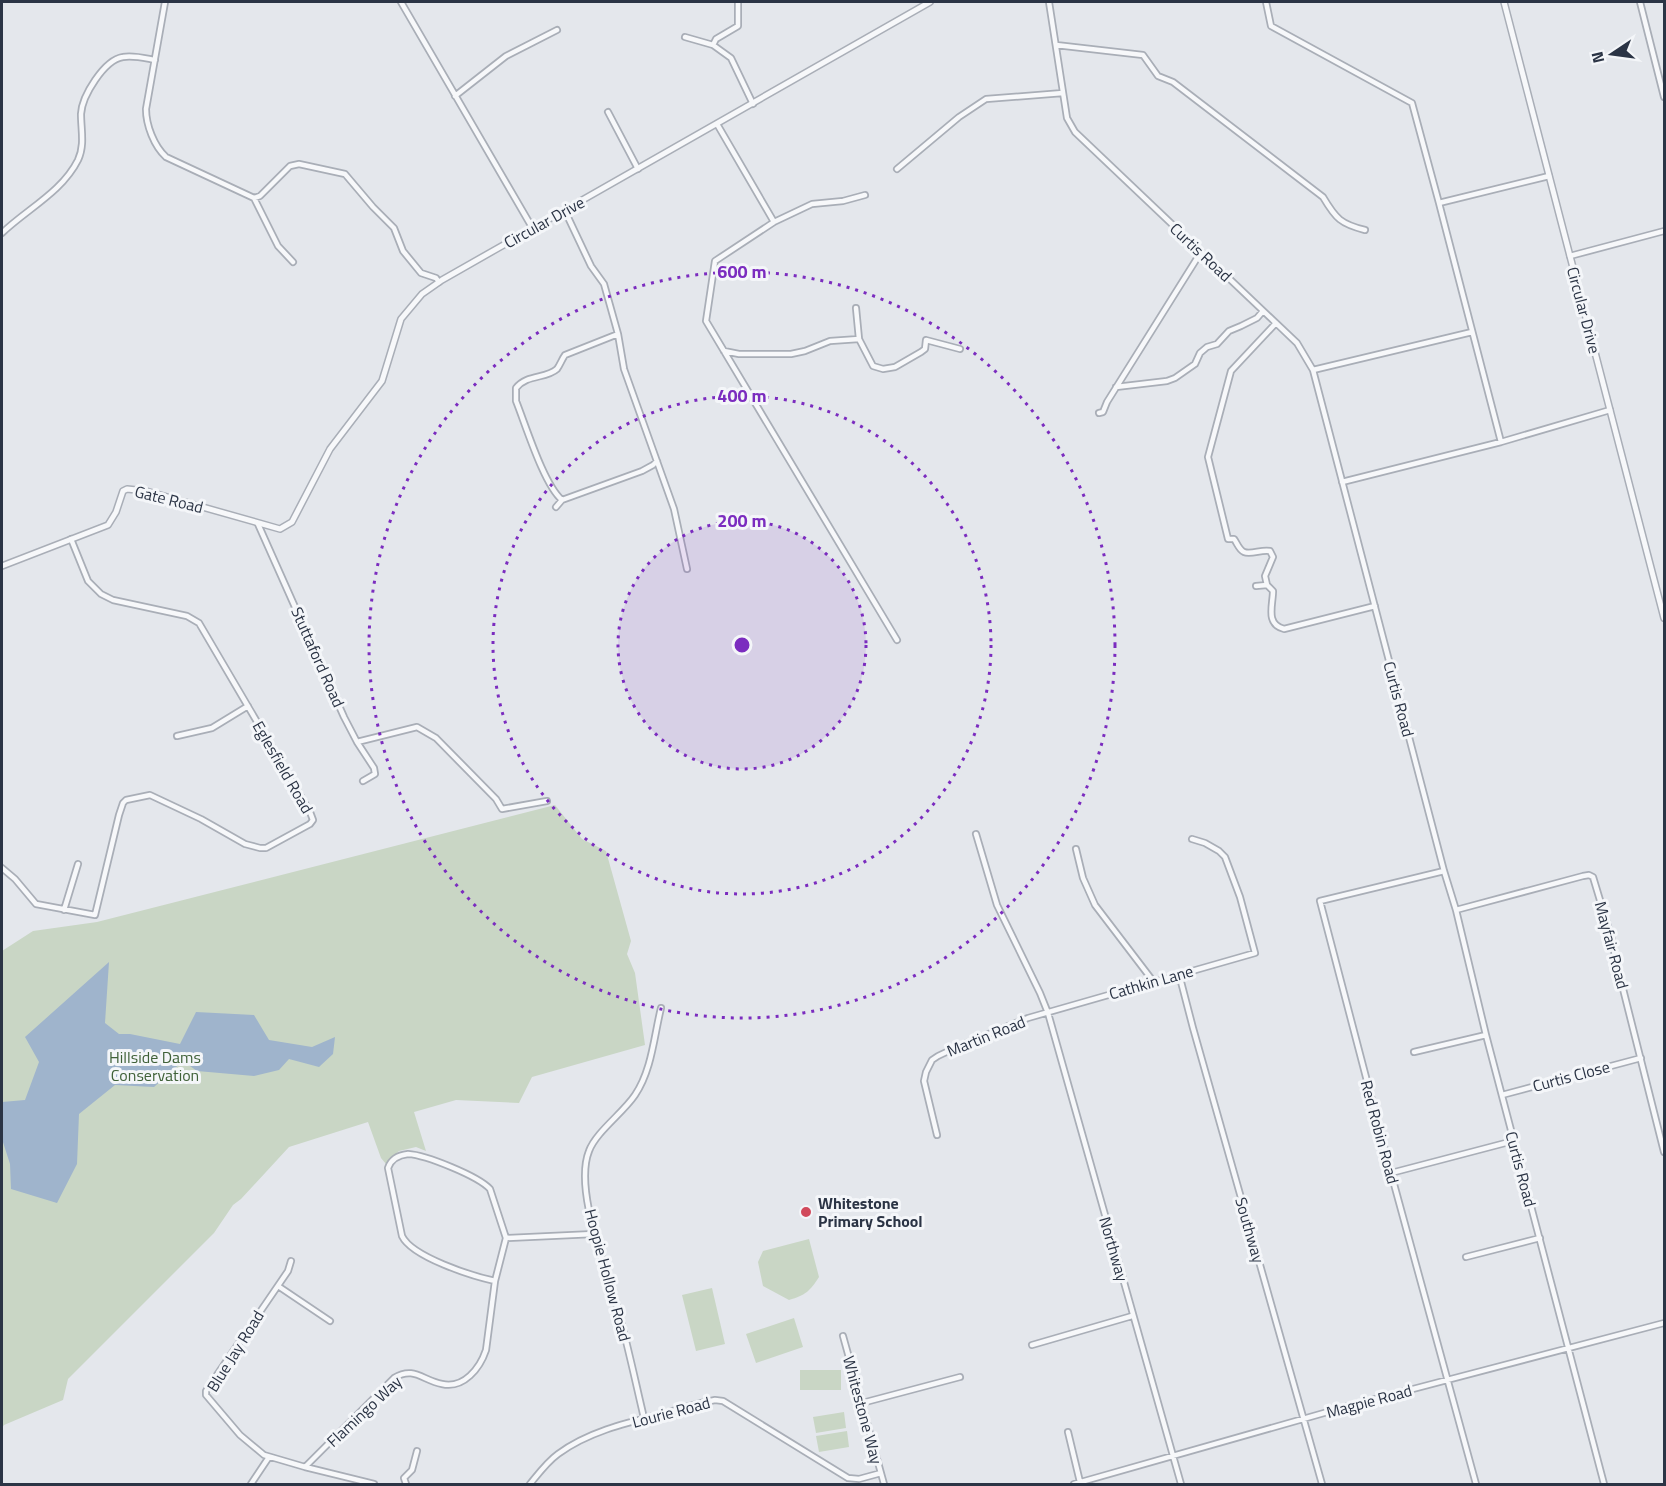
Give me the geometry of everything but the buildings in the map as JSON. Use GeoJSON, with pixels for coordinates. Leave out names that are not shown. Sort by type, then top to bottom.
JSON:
{"type":"FeatureCollection","features":[{"type":"Feature","properties":{"kind":"street"},"geometry":{"type":"LineString","coordinates":[[165,2],[146,113],[154,141],[166,157],[254,198],[278,246],[293,262]]}},
{"type":"Feature","properties":{"kind":"street"},"geometry":{"type":"LineString","coordinates":[[401,2],[533,229]]}},
{"type":"Feature","properties":{"kind":"street"},"geometry":{"type":"LineString","coordinates":[[713,45],[716,39],[738,26],[738,2]]}},
{"type":"Feature","properties":{"kind":"street","name":"Circular Drive"},"geometry":{"type":"LineString","coordinates":[[258,524],[280,529],[292,522],[330,449],[382,381],[401,319],[422,294],[439,282],[930,2]]}},
{"type":"Feature","properties":{"kind":"street","name":"Curtis Road"},"geometry":{"type":"LineString","coordinates":[[1049,2],[1067,118],[1075,132],[1297,343],[1313,370],[1604,1485]]}},
{"type":"Feature","properties":{"kind":"street"},"geometry":{"type":"LineString","coordinates":[[1266,2],[1271,26],[1412,103],[1502,442]]}},
{"type":"Feature","properties":{"kind":"street","name":"Circular Drive"},"geometry":{"type":"LineString","coordinates":[[1504,2],[1665,618]]}},
{"type":"Feature","properties":{"kind":"street"},"geometry":{"type":"LineString","coordinates":[[1640,2],[1665,97]]}},
{"type":"Feature","properties":{"kind":"street"},"geometry":{"type":"LineString","coordinates":[[455,96],[506,56],[556,30]]}},
{"type":"Feature","properties":{"kind":"street"},"geometry":{"type":"LineString","coordinates":[[685,37],[713,45],[731,58],[753,104]]}},
{"type":"Feature","properties":{"kind":"street"},"geometry":{"type":"LineString","coordinates":[[1056,45],[1143,55],[1158,76],[1173,82],[1323,198],[1343,223],[1365,230]]}},
{"type":"Feature","properties":{"kind":"street"},"geometry":{"type":"LineString","coordinates":[[2,233],[52,192],[73,167],[82,150],[83,101],[108,63],[130,56],[155,60]]}},
{"type":"Feature","properties":{"kind":"street"},"geometry":{"type":"LineString","coordinates":[[897,169],[958,117],[986,99],[1063,93]]}},
{"type":"Feature","properties":{"kind":"street"},"geometry":{"type":"LineString","coordinates":[[608,111],[638,169]]}},
{"type":"Feature","properties":{"kind":"street"},"geometry":{"type":"LineString","coordinates":[[717,124],[774,222]]}},
{"type":"Feature","properties":{"kind":"street"},"geometry":{"type":"LineString","coordinates":[[254,198],[260,196],[290,166],[299,164],[345,174],[394,228],[404,251],[421,273],[436,278],[439,282]]}},
{"type":"Feature","properties":{"kind":"street"},"geometry":{"type":"LineString","coordinates":[[1439,203],[1549,176]]}},
{"type":"Feature","properties":{"kind":"street"},"geometry":{"type":"LineString","coordinates":[[865,195],[843,201],[812,204],[774,222],[715,261],[706,321],[897,640]]}},
{"type":"Feature","properties":{"kind":"street"},"geometry":{"type":"LineString","coordinates":[[565,211],[591,266],[604,284],[618,334],[624,369],[674,509],[687,568]]}},
{"type":"Feature","properties":{"kind":"street"},"geometry":{"type":"LineString","coordinates":[[1570,256],[1665,231]]}},
{"type":"Feature","properties":{"kind":"street"},"geometry":{"type":"LineString","coordinates":[[1099,413],[1104,412],[1116,387],[1201,252]]}},
{"type":"Feature","properties":{"kind":"street"},"geometry":{"type":"LineString","coordinates":[[856,309],[859,339],[873,366],[883,369],[895,367],[925,349],[926,340],[960,349]]}},
{"type":"Feature","properties":{"kind":"street"},"geometry":{"type":"LineString","coordinates":[[1116,387],[1175,378],[1195,364],[1200,353],[1207,347],[1217,344],[1229,331],[1257,318],[1263,311]]}},
{"type":"Feature","properties":{"kind":"street"},"geometry":{"type":"LineString","coordinates":[[1276,323],[1231,371],[1208,457],[1228,539],[1234,539],[1240,550],[1245,552],[1270,551],[1273,557],[1265,576],[1267,585],[1273,591],[1270,609],[1275,625],[1279,628],[1284,629],[1375,606]]}},
{"type":"Feature","properties":{"kind":"street"},"geometry":{"type":"LineString","coordinates":[[1313,370],[1472,332]]}},
{"type":"Feature","properties":{"kind":"street"},"geometry":{"type":"LineString","coordinates":[[562,500],[547,480],[516,401],[516,388],[524,381],[554,371],[565,355],[618,334]]}},
{"type":"Feature","properties":{"kind":"street"},"geometry":{"type":"LineString","coordinates":[[724,351],[739,354],[791,354],[830,341],[859,339]]}},
{"type":"Feature","properties":{"kind":"street"},"geometry":{"type":"LineString","coordinates":[[1342,482],[1502,442],[1610,411]]}},
{"type":"Feature","properties":{"kind":"street"},"geometry":{"type":"LineString","coordinates":[[555,507],[562,500],[642,471],[657,461]]}},
{"type":"Feature","properties":{"kind":"street","name":"Gate Road"},"geometry":{"type":"LineString","coordinates":[[2,566],[108,525],[116,512],[123,491],[127,489],[146,491],[258,524]]}},
{"type":"Feature","properties":{"kind":"street","name":"Stuttaford Road"},"geometry":{"type":"LineString","coordinates":[[258,524],[357,742],[374,768],[375,774],[363,781]]}},
{"type":"Feature","properties":{"kind":"street","name":"Eglesfield Road"},"geometry":{"type":"LineString","coordinates":[[64,909],[96,915],[123,803],[126,800],[150,795],[201,819],[245,844],[260,848],[266,848],[310,824],[312,820],[312,816],[197,621],[187,616],[114,600],[101,594],[88,581],[71,539]]}},
{"type":"Feature","properties":{"kind":"street"},"geometry":{"type":"LineString","coordinates":[[1256,586],[1267,585]]}},
{"type":"Feature","properties":{"kind":"street"},"geometry":{"type":"LineString","coordinates":[[177,736],[212,728],[248,706]]}},
{"type":"Feature","properties":{"kind":"street"},"geometry":{"type":"LineString","coordinates":[[357,742],[417,727],[436,738],[496,799],[502,809],[547,801]]}},
{"type":"Feature","properties":{"kind":"street","name":"Northway"},"geometry":{"type":"LineString","coordinates":[[976,834],[997,905],[1040,993],[1047,1013],[1181,1485]]}},
{"type":"Feature","properties":{"kind":"street","name":"Cathkin Lane"},"geometry":{"type":"LineString","coordinates":[[1047,1013],[1255,953],[1240,897],[1224,855],[1205,843],[1192,839]]}},
{"type":"Feature","properties":{"kind":"street"},"geometry":{"type":"LineString","coordinates":[[1076,849],[1083,878],[1095,905],[1153,981]]}},
{"type":"Feature","properties":{"kind":"street"},"geometry":{"type":"LineString","coordinates":[[2,868],[15,879],[36,904],[64,909],[78,864]]}},
{"type":"Feature","properties":{"kind":"street","name":"Red Robin Road"},"geometry":{"type":"LineString","coordinates":[[1444,871],[1320,901],[1476,1485]]}},
{"type":"Feature","properties":{"kind":"street","name":"Mayfair Road"},"geometry":{"type":"LineString","coordinates":[[1455,910],[1583,876],[1593,877],[1612,940],[1665,1152]]}},
{"type":"Feature","properties":{"kind":"street","name":"Southway"},"geometry":{"type":"LineString","coordinates":[[1179,974],[1322,1485]]}},
{"type":"Feature","properties":{"kind":"street","name":"Hoopie Hollow Road"},"geometry":{"type":"LineString","coordinates":[[644,1418],[616,1303],[594,1234],[585,1188],[585,1175],[591,1147],[629,1103],[642,1083],[648,1068],[661,1008]]}},
{"type":"Feature","properties":{"kind":"street","name":"Martin Road"},"geometry":{"type":"LineString","coordinates":[[937,1135],[924,1081],[932,1060],[992,1032],[1047,1013]]}},
{"type":"Feature","properties":{"kind":"street"},"geometry":{"type":"LineString","coordinates":[[1414,1052],[1486,1035]]}},
{"type":"Feature","properties":{"kind":"street","name":"Curtis Close"},"geometry":{"type":"LineString","coordinates":[[1502,1095],[1641,1058]]}},
{"type":"Feature","properties":{"kind":"street"},"geometry":{"type":"LineString","coordinates":[[1391,1173],[1513,1141]]}},
{"type":"Feature","properties":{"kind":"street"},"geometry":{"type":"LineString","coordinates":[[416,1154],[484,1184],[490,1189],[494,1198],[506,1238],[495,1281],[461,1272],[408,1246],[402,1236],[388,1168],[390,1163],[397,1156],[416,1154]]}},
{"type":"Feature","properties":{"kind":"street"},"geometry":{"type":"LineString","coordinates":[[506,1238],[594,1234]]}},
{"type":"Feature","properties":{"kind":"street"},"geometry":{"type":"LineString","coordinates":[[1466,1257],[1540,1238]]}},
{"type":"Feature","properties":{"kind":"street","name":"Blue Jay Road"},"geometry":{"type":"LineString","coordinates":[[291,1261],[278,1287],[206,1393],[208,1399],[240,1435],[259,1452],[269,1457],[374,1485]]}},
{"type":"Feature","properties":{"kind":"street","name":"Flamingo Way"},"geometry":{"type":"LineString","coordinates":[[305,1467],[399,1375],[410,1373],[442,1384],[456,1383],[469,1377],[477,1369],[486,1350],[495,1281]]}},
{"type":"Feature","properties":{"kind":"street"},"geometry":{"type":"LineString","coordinates":[[278,1287],[330,1321]]}},
{"type":"Feature","properties":{"kind":"street"},"geometry":{"type":"LineString","coordinates":[[1032,1344],[1132,1316]]}},
{"type":"Feature","properties":{"kind":"street","name":"Magpie Road"},"geometry":{"type":"LineString","coordinates":[[1074,1485],[1304,1419],[1665,1323]]}},
{"type":"Feature","properties":{"kind":"street","name":"Whitestone Way"},"geometry":{"type":"LineString","coordinates":[[843,1336],[884,1485]]}},
{"type":"Feature","properties":{"kind":"street"},"geometry":{"type":"LineString","coordinates":[[862,1403],[960,1377]]}},
{"type":"Feature","properties":{"kind":"street","name":"Lourie Road"},"geometry":{"type":"LineString","coordinates":[[530,1485],[553,1458],[593,1434],[711,1401],[720,1401],[848,1478],[859,1479],[881,1473]]}},
{"type":"Feature","properties":{"kind":"street"},"geometry":{"type":"LineString","coordinates":[[1068,1432],[1080,1482]]}},
{"type":"Feature","properties":{"kind":"street"},"geometry":{"type":"LineString","coordinates":[[406,1485],[404,1478],[412,1470],[417,1451]]}},
{"type":"Feature","properties":{"kind":"street"},"geometry":{"type":"LineString","coordinates":[[251,1485],[269,1457]]}},
{"type":"Feature","properties":{"kind":"green space","name":"Hillside Dams Conservation"},"geometry":{"type":"Polygon","coordinates":[[[555,805],[582,839],[606,851],[631,941],[627,954],[635,973],[645,1045],[532,1077],[519,1103],[456,1100],[414,1112],[426,1151],[416,1147],[399,1151],[388,1164],[381,1158],[368,1122],[289,1147],[233,1205],[214,1233],[68,1379],[63,1400],[4,1425],[2,1428],[2,951],[33,931],[97,922],[555,805]]]}},
{"type":"Feature","properties":{"kind":"green space"},"geometry":{"type":"Polygon","coordinates":[[[809,1239],[819,1277],[810,1289],[789,1300],[763,1286],[758,1262],[763,1251],[809,1239]]]}},
{"type":"Feature","properties":{"kind":"green space"},"geometry":{"type":"Polygon","coordinates":[[[712,1288],[725,1344],[696,1351],[682,1295],[712,1288]]]}},
{"type":"Feature","properties":{"kind":"green space"},"geometry":{"type":"Polygon","coordinates":[[[794,1318],[803,1347],[756,1363],[746,1334],[794,1318]]]}},
{"type":"Feature","properties":{"kind":"green space"},"geometry":{"type":"Polygon","coordinates":[[[800,1370],[841,1370],[841,1390],[800,1390],[800,1370]]]}},
{"type":"Feature","properties":{"kind":"green space"},"geometry":{"type":"Polygon","coordinates":[[[844,1412],[846,1428],[816,1433],[813,1417],[844,1412]]]}},
{"type":"Feature","properties":{"kind":"green space"},"geometry":{"type":"Polygon","coordinates":[[[847,1431],[849,1447],[819,1452],[816,1436],[847,1431]]]}},
{"type":"Feature","properties":{"kind":"water"},"geometry":{"type":"Polygon","coordinates":[[[109,962],[105,1023],[119,1034],[180,1044],[196,1012],[254,1015],[269,1040],[312,1047],[335,1037],[333,1054],[319,1067],[289,1059],[279,1070],[254,1076],[197,1071],[183,1061],[154,1087],[115,1085],[79,1114],[77,1164],[57,1203],[11,1189],[10,1164],[2,1139],[2,1102],[25,1100],[39,1062],[25,1037],[109,962]]]}},
{"type":"Feature","properties":{"kind":"place","name":"Whitestone Primary School"},"geometry":{"type":"Point","coordinates":[806,1212]}}]}
